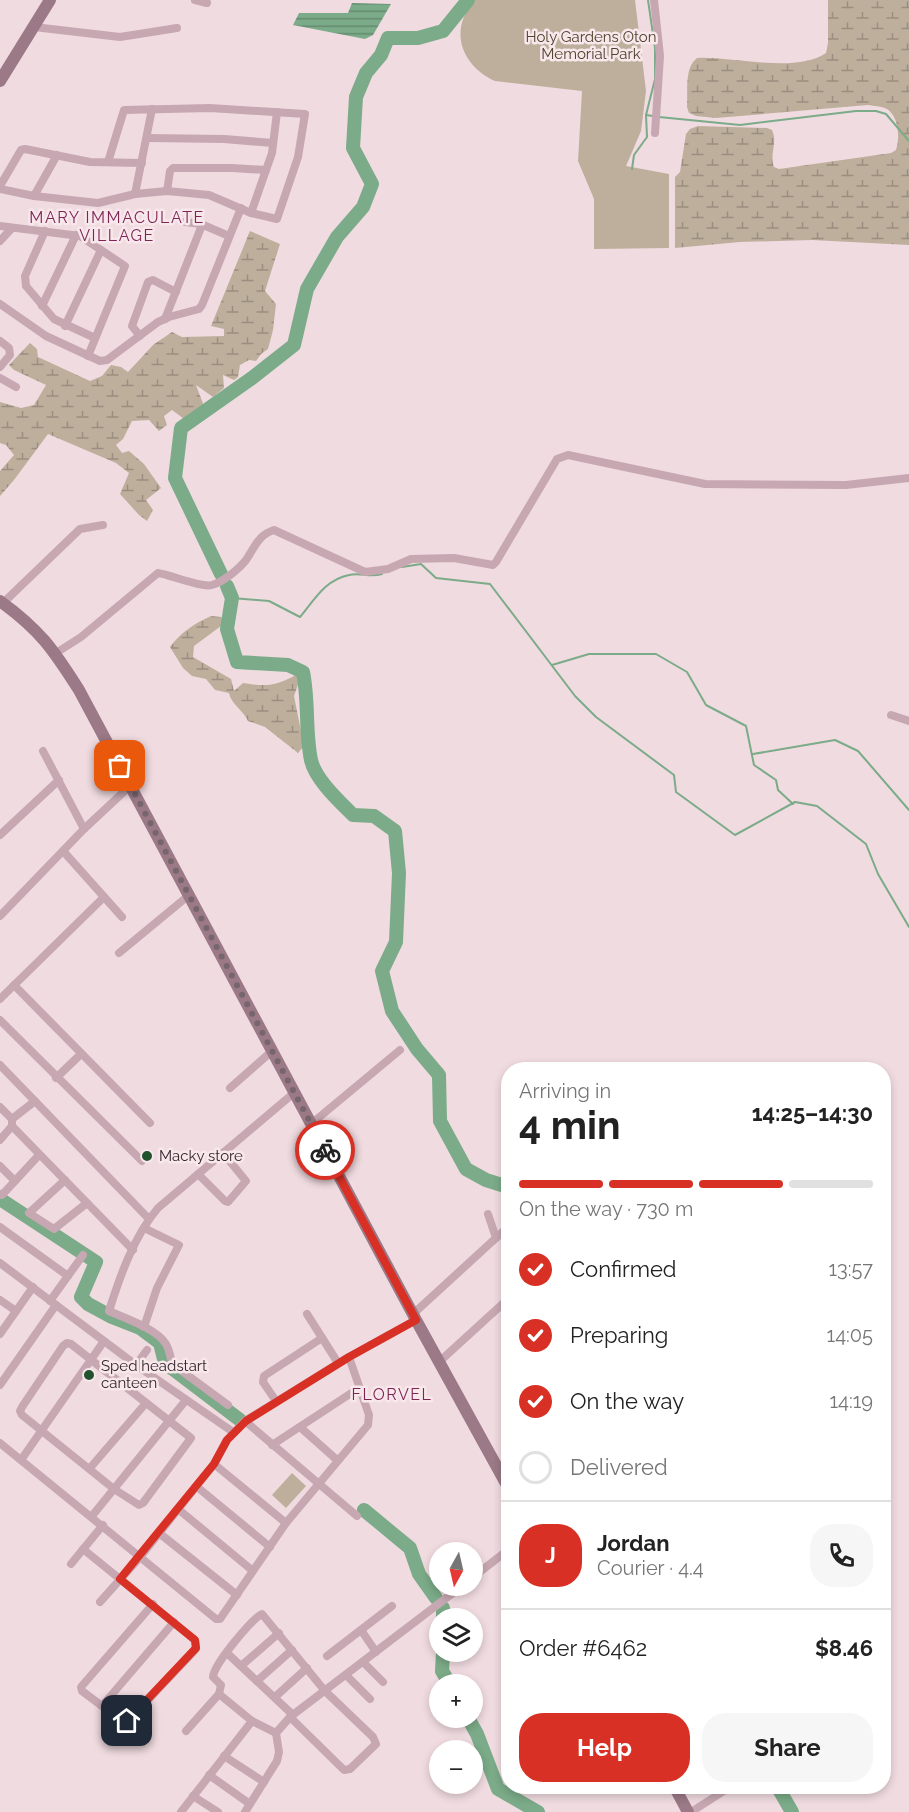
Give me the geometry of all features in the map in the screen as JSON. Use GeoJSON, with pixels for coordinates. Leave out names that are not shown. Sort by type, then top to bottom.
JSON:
{"type":"FeatureCollection","features":[{"type":"Feature","properties":{"kind":"main road"},"geometry":{"type":"LineString","coordinates":[[0,81],[50,0]]}},
{"type":"Feature","properties":{"kind":"main road"},"geometry":{"type":"LineString","coordinates":[[1,602],[31,624],[56,653],[79,690],[501,1474]]}},
{"type":"Feature","properties":{"kind":"main road"},"geometry":{"type":"LineString","coordinates":[[679,1794],[689,1812]]}},
{"type":"Feature","properties":{"kind":"street"},"geometry":{"type":"LineString","coordinates":[[195,0],[207,3]]}},
{"type":"Feature","properties":{"kind":"street"},"geometry":{"type":"LineString","coordinates":[[654,0],[660,56],[655,133]]}},
{"type":"Feature","properties":{"kind":"street"},"geometry":{"type":"LineString","coordinates":[[34,27],[120,37],[177,28]]}},
{"type":"Feature","properties":{"kind":"street"},"geometry":{"type":"LineString","coordinates":[[108,162],[122,112],[127,109],[210,108],[305,114],[298,157],[277,219],[251,213],[213,196],[167,191],[135,194],[98,203],[34,196],[0,188],[21,150],[26,149],[90,162],[142,163]]}},
{"type":"Feature","properties":{"kind":"street"},"geometry":{"type":"LineString","coordinates":[[135,194],[152,109]]}},
{"type":"Feature","properties":{"kind":"street"},"geometry":{"type":"LineString","coordinates":[[251,213],[266,171],[277,112]]}},
{"type":"Feature","properties":{"kind":"street"},"geometry":{"type":"LineString","coordinates":[[147,138],[273,143]]}},
{"type":"Feature","properties":{"kind":"street"},"geometry":{"type":"LineString","coordinates":[[34,196],[57,155]]}},
{"type":"Feature","properties":{"kind":"street"},"geometry":{"type":"LineString","coordinates":[[167,191],[170,171],[173,168],[232,168],[266,171]]}},
{"type":"Feature","properties":{"kind":"street"},"geometry":{"type":"LineString","coordinates":[[0,304],[46,336],[100,361],[107,360],[165,319],[194,310],[202,305],[241,208]]}},
{"type":"Feature","properties":{"kind":"street"},"geometry":{"type":"LineString","coordinates":[[185,222],[202,225],[229,236]]}},
{"type":"Feature","properties":{"kind":"street"},"geometry":{"type":"LineString","coordinates":[[165,319],[202,225]]}},
{"type":"Feature","properties":{"kind":"street"},"geometry":{"type":"LineString","coordinates":[[0,226],[80,236],[125,266],[88,356]]}},
{"type":"Feature","properties":{"kind":"street"},"geometry":{"type":"LineString","coordinates":[[0,241],[12,228]]}},
{"type":"Feature","properties":{"kind":"street"},"geometry":{"type":"LineString","coordinates":[[45,231],[25,276],[26,286],[54,320],[95,338]]}},
{"type":"Feature","properties":{"kind":"street"},"geometry":{"type":"LineString","coordinates":[[42,306],[76,235]]}},
{"type":"Feature","properties":{"kind":"street"},"geometry":{"type":"LineString","coordinates":[[65,326],[101,250]]}},
{"type":"Feature","properties":{"kind":"street"},"geometry":{"type":"LineString","coordinates":[[140,336],[132,326],[148,282],[153,280],[176,292]]}},
{"type":"Feature","properties":{"kind":"street"},"geometry":{"type":"LineString","coordinates":[[0,341],[9,348],[10,355],[0,367]]}},
{"type":"Feature","properties":{"kind":"street"},"geometry":{"type":"LineString","coordinates":[[0,378],[16,387]]}},
{"type":"Feature","properties":{"kind":"street"},"geometry":{"type":"LineString","coordinates":[[56,653],[81,638],[158,573],[173,575],[199,585],[212,585],[232,573],[245,561],[256,542],[267,532],[274,530],[365,572],[388,569],[411,559],[454,558],[493,564],[561,456],[568,455],[705,484],[846,485],[909,478]]}},
{"type":"Feature","properties":{"kind":"street"},"geometry":{"type":"LineString","coordinates":[[1,602],[80,529],[103,525]]}},
{"type":"Feature","properties":{"kind":"street"},"geometry":{"type":"LineString","coordinates":[[891,715],[909,721]]}},
{"type":"Feature","properties":{"kind":"street"},"geometry":{"type":"LineString","coordinates":[[43,751],[84,829]]}},
{"type":"Feature","properties":{"kind":"street"},"geometry":{"type":"LineString","coordinates":[[0,835],[59,780]]}},
{"type":"Feature","properties":{"kind":"street"},"geometry":{"type":"LineString","coordinates":[[0,916],[84,829],[130,786]]}},
{"type":"Feature","properties":{"kind":"street"},"geometry":{"type":"LineString","coordinates":[[64,852],[122,917]]}},
{"type":"Feature","properties":{"kind":"street"},"geometry":{"type":"LineString","coordinates":[[119,953],[188,896]]}},
{"type":"Feature","properties":{"kind":"street"},"geometry":{"type":"LineString","coordinates":[[0,999],[104,897]]}},
{"type":"Feature","properties":{"kind":"street"},"geometry":{"type":"LineString","coordinates":[[14,985],[150,1124]]}},
{"type":"Feature","properties":{"kind":"street"},"geometry":{"type":"LineString","coordinates":[[0,1020],[142,1161]]}},
{"type":"Feature","properties":{"kind":"street"},"geometry":{"type":"LineString","coordinates":[[311,1124],[400,1050]]}},
{"type":"Feature","properties":{"kind":"street"},"geometry":{"type":"LineString","coordinates":[[230,1088],[272,1051]]}},
{"type":"Feature","properties":{"kind":"street"},"geometry":{"type":"LineString","coordinates":[[56,1078],[81,1054]]}},
{"type":"Feature","properties":{"kind":"street"},"geometry":{"type":"LineString","coordinates":[[0,1065],[148,1220]]}},
{"type":"Feature","properties":{"kind":"street"},"geometry":{"type":"LineString","coordinates":[[228,1405],[175,1366],[170,1359],[166,1344],[144,1327],[109,1311],[133,1250],[148,1220],[158,1208],[294,1092]]}},
{"type":"Feature","properties":{"kind":"street"},"geometry":{"type":"LineString","coordinates":[[0,1140],[12,1123],[35,1101]]}},
{"type":"Feature","properties":{"kind":"street"},"geometry":{"type":"LineString","coordinates":[[0,1107],[39,1155],[133,1250]]}},
{"type":"Feature","properties":{"kind":"street"},"geometry":{"type":"LineString","coordinates":[[198,1174],[225,1202],[228,1202],[246,1181],[223,1153]]}},
{"type":"Feature","properties":{"kind":"street"},"geometry":{"type":"LineString","coordinates":[[0,1194],[2,1195],[39,1155]]}},
{"type":"Feature","properties":{"kind":"street"},"geometry":{"type":"LineString","coordinates":[[0,1166],[15,1181]]}},
{"type":"Feature","properties":{"kind":"street"},"geometry":{"type":"LineString","coordinates":[[65,1180],[29,1213],[54,1229],[87,1203]]}},
{"type":"Feature","properties":{"kind":"street"},"geometry":{"type":"LineString","coordinates":[[488,1214],[496,1238]]}},
{"type":"Feature","properties":{"kind":"street"},"geometry":{"type":"LineString","coordinates":[[0,1227],[68,1276]]}},
{"type":"Feature","properties":{"kind":"street"},"geometry":{"type":"LineString","coordinates":[[144,1228],[179,1245],[157,1288],[144,1327]]}},
{"type":"Feature","properties":{"kind":"street"},"geometry":{"type":"LineString","coordinates":[[100,1602],[141,1556],[214,1464],[233,1432],[276,1401],[415,1317],[501,1233]]}},
{"type":"Feature","properties":{"kind":"street"},"geometry":{"type":"LineString","coordinates":[[0,1385],[83,1255]]}},
{"type":"Feature","properties":{"kind":"street"},"geometry":{"type":"LineString","coordinates":[[0,1263],[136,1365],[233,1432]]}},
{"type":"Feature","properties":{"kind":"street"},"geometry":{"type":"LineString","coordinates":[[0,1334],[33,1287]]}},
{"type":"Feature","properties":{"kind":"street"},"geometry":{"type":"LineString","coordinates":[[0,1300],[16,1311]]}},
{"type":"Feature","properties":{"kind":"street"},"geometry":{"type":"LineString","coordinates":[[439,1362],[501,1305]]}},
{"type":"Feature","properties":{"kind":"street"},"geometry":{"type":"LineString","coordinates":[[307,1314],[338,1363]]}},
{"type":"Feature","properties":{"kind":"street"},"geometry":{"type":"LineString","coordinates":[[276,1401],[263,1382],[264,1376],[322,1338]]}},
{"type":"Feature","properties":{"kind":"street"},"geometry":{"type":"LineString","coordinates":[[21,1460],[104,1341]]}},
{"type":"Feature","properties":{"kind":"street"},"geometry":{"type":"LineString","coordinates":[[70,1344],[146,1403],[191,1438],[143,1503],[135,1504],[22,1415],[21,1411],[63,1346],[70,1344]]}},
{"type":"Feature","properties":{"kind":"street"},"geometry":{"type":"LineString","coordinates":[[136,1365],[147,1350]]}},
{"type":"Feature","properties":{"kind":"street"},"geometry":{"type":"LineString","coordinates":[[0,1443],[216,1619],[222,1618],[286,1523],[368,1425],[370,1420],[349,1357]]}},
{"type":"Feature","properties":{"kind":"street"},"geometry":{"type":"LineString","coordinates":[[272,1445],[359,1388]]}},
{"type":"Feature","properties":{"kind":"street"},"geometry":{"type":"LineString","coordinates":[[92,1516],[186,1400]]}},
{"type":"Feature","properties":{"kind":"street"},"geometry":{"type":"LineString","coordinates":[[90,1468],[146,1403]]}},
{"type":"Feature","properties":{"kind":"street"},"geometry":{"type":"LineString","coordinates":[[246,1421],[357,1516]]}},
{"type":"Feature","properties":{"kind":"street"},"geometry":{"type":"LineString","coordinates":[[300,1428],[337,1460]]}},
{"type":"Feature","properties":{"kind":"street"},"geometry":{"type":"LineString","coordinates":[[214,1464],[286,1523]]}},
{"type":"Feature","properties":{"kind":"street"},"geometry":{"type":"LineString","coordinates":[[196,1486],[270,1548]]}},
{"type":"Feature","properties":{"kind":"street"},"geometry":{"type":"LineString","coordinates":[[178,1509],[253,1571]]}},
{"type":"Feature","properties":{"kind":"street"},"geometry":{"type":"LineString","coordinates":[[71,1564],[103,1525]]}},
{"type":"Feature","properties":{"kind":"street"},"geometry":{"type":"LineString","coordinates":[[159,1533],[237,1595]]}},
{"type":"Feature","properties":{"kind":"street"},"geometry":{"type":"LineString","coordinates":[[83,1549],[120,1579],[153,1605],[174,1622],[195,1640],[196,1648],[130,1719],[123,1721],[82,1691],[81,1687],[153,1605]]}},
{"type":"Feature","properties":{"kind":"street"},"geometry":{"type":"LineString","coordinates":[[483,1569],[501,1555]]}},
{"type":"Feature","properties":{"kind":"street"},"geometry":{"type":"LineString","coordinates":[[276,1733],[291,1716],[449,1596]]}},
{"type":"Feature","properties":{"kind":"street"},"geometry":{"type":"LineString","coordinates":[[327,1656],[392,1606]]}},
{"type":"Feature","properties":{"kind":"street"},"geometry":{"type":"LineString","coordinates":[[186,1731],[219,1694],[220,1685],[213,1677],[213,1672],[227,1653],[259,1615],[262,1614],[266,1616],[325,1691],[376,1741],[376,1744],[350,1769],[344,1770],[275,1697],[227,1653]]}},
{"type":"Feature","properties":{"kind":"street"},"geometry":{"type":"LineString","coordinates":[[102,1706],[174,1622]]}},
{"type":"Feature","properties":{"kind":"street"},"geometry":{"type":"LineString","coordinates":[[361,1630],[376,1652]]}},
{"type":"Feature","properties":{"kind":"street"},"geometry":{"type":"LineString","coordinates":[[241,1666],[279,1633]]}},
{"type":"Feature","properties":{"kind":"street"},"geometry":{"type":"LineString","coordinates":[[257,1681],[292,1650]]}},
{"type":"Feature","properties":{"kind":"street"},"geometry":{"type":"LineString","coordinates":[[363,1662],[384,1682]]}},
{"type":"Feature","properties":{"kind":"street"},"geometry":{"type":"LineString","coordinates":[[275,1697],[307,1668]]}},
{"type":"Feature","properties":{"kind":"street"},"geometry":{"type":"LineString","coordinates":[[346,1675],[370,1699]]}},
{"type":"Feature","properties":{"kind":"street"},"geometry":{"type":"LineString","coordinates":[[219,1694],[252,1721],[276,1733]]}},
{"type":"Feature","properties":{"kind":"street"},"geometry":{"type":"LineString","coordinates":[[181,1812],[252,1721]]}},
{"type":"Feature","properties":{"kind":"street"},"geometry":{"type":"LineString","coordinates":[[245,1812],[277,1761],[279,1752],[276,1733]]}},
{"type":"Feature","properties":{"kind":"street"},"geometry":{"type":"LineString","coordinates":[[224,1756],[264,1782]]}},
{"type":"Feature","properties":{"kind":"street"},"geometry":{"type":"LineString","coordinates":[[208,1775],[250,1804]]}},
{"type":"Feature","properties":{"kind":"street"},"geometry":{"type":"LineString","coordinates":[[689,1812],[719,1794]]}},
{"type":"Feature","properties":{"kind":"street"},"geometry":{"type":"LineString","coordinates":[[193,1796],[218,1812]]}},
{"type":"Feature","properties":{"kind":"green space","name":"Holy Gardens Oton Memorial Park"},"geometry":{"type":"Polygon","coordinates":[[[475,0],[635,0],[646,91],[641,131],[626,166],[669,174],[669,248],[594,249],[594,199],[578,161],[582,91],[495,81],[483,74],[467,56],[460,35],[467,11],[475,0]]]}},
{"type":"Feature","properties":{"kind":"green space"},"geometry":{"type":"Polygon","coordinates":[[[828,0],[909,0],[909,245],[812,240],[740,242],[675,248],[675,177],[680,172],[686,134],[690,129],[698,126],[772,130],[774,140],[772,158],[774,167],[779,169],[891,153],[896,150],[898,134],[896,122],[887,109],[880,107],[868,105],[716,118],[689,113],[687,107],[688,74],[697,58],[781,63],[813,59],[826,53],[828,0]]]}},
{"type":"Feature","properties":{"kind":"green space"},"geometry":{"type":"Polygon","coordinates":[[[250,231],[280,244],[265,291],[276,304],[268,349],[256,361],[249,360],[240,365],[238,377],[234,380],[223,375],[224,388],[213,397],[196,385],[207,414],[191,424],[172,410],[164,416],[167,425],[159,431],[149,420],[132,421],[123,439],[116,445],[122,453],[129,451],[144,464],[161,488],[146,500],[153,510],[147,521],[120,494],[129,473],[116,463],[48,434],[0,496],[0,471],[14,455],[6,445],[0,443],[0,402],[21,408],[34,405],[46,385],[14,370],[9,365],[30,343],[37,349],[38,357],[90,381],[102,376],[111,365],[121,367],[128,372],[153,345],[172,332],[182,337],[224,336],[224,329],[211,326],[250,231]]]}},
{"type":"Feature","properties":{"kind":"green space"},"geometry":{"type":"Polygon","coordinates":[[[211,616],[221,617],[225,623],[194,646],[193,657],[231,679],[234,691],[243,683],[271,684],[298,674],[300,679],[294,696],[304,746],[298,753],[265,727],[248,721],[229,693],[215,690],[206,679],[192,676],[183,668],[170,647],[188,629],[211,616]]]}},
{"type":"Feature","properties":{"kind":"green space"},"geometry":{"type":"Polygon","coordinates":[[[292,1473],[306,1486],[286,1508],[272,1495],[292,1473]]]}},
{"type":"Feature","properties":{"kind":"shaded area"},"geometry":{"type":"Polygon","coordinates":[[[352,3],[391,4],[373,35],[365,39],[293,25],[299,13],[348,13],[352,3]]]}},
{"type":"Feature","properties":{"kind":"waterway"},"geometry":{"type":"LineString","coordinates":[[221,574],[175,478],[181,428],[294,345],[307,289],[337,237],[363,207],[372,184],[353,148],[356,97],[366,73],[381,55],[388,38],[418,38],[443,31],[468,0]]}},
{"type":"Feature","properties":{"kind":"waterway"},"geometry":{"type":"LineString","coordinates":[[632,169],[634,155],[647,137],[646,115],[655,79],[655,48],[648,0]]}},
{"type":"Feature","properties":{"kind":"waterway"},"geometry":{"type":"LineString","coordinates":[[659,117],[740,125],[856,111],[876,111],[886,114],[909,141]]}},
{"type":"Feature","properties":{"kind":"waterway"},"geometry":{"type":"LineString","coordinates":[[646,115],[653,116]]}},
{"type":"Feature","properties":{"kind":"waterway"},"geometry":{"type":"LineString","coordinates":[[402,567],[421,564],[436,578],[490,584],[575,696],[596,717],[674,775],[676,792],[735,835],[795,802],[817,806],[866,844],[878,874],[909,927]]}},
{"type":"Feature","properties":{"kind":"waterway"},"geometry":{"type":"LineString","coordinates":[[232,598],[269,601],[300,617],[321,591],[333,581],[353,574],[382,574]]}},
{"type":"Feature","properties":{"kind":"waterway"},"geometry":{"type":"LineString","coordinates":[[227,586],[232,598],[227,629],[237,662],[288,665],[303,672],[309,749],[317,775],[353,815],[374,816],[395,831],[399,873],[396,942],[382,971],[392,1011],[417,1049],[439,1075],[440,1121],[466,1169],[486,1180],[501,1185]]}},
{"type":"Feature","properties":{"kind":"waterway"},"geometry":{"type":"LineString","coordinates":[[552,665],[589,654],[656,654],[687,672],[706,705],[746,726],[754,765],[776,780],[778,790],[793,804]]}},
{"type":"Feature","properties":{"kind":"waterway"},"geometry":{"type":"LineString","coordinates":[[753,754],[835,740],[858,751],[909,810]]}},
{"type":"Feature","properties":{"kind":"waterway"},"geometry":{"type":"LineString","coordinates":[[0,1199],[96,1262],[81,1297],[88,1304],[112,1317],[140,1328],[160,1343],[165,1363],[240,1420]]}},
{"type":"Feature","properties":{"kind":"waterway"},"geometry":{"type":"LineString","coordinates":[[364,1510],[410,1548],[419,1574],[436,1598]]}},
{"type":"Feature","properties":{"kind":"waterway"},"geometry":{"type":"LineString","coordinates":[[442,1662],[444,1674]]}},
{"type":"Feature","properties":{"kind":"waterway"},"geometry":{"type":"LineString","coordinates":[[474,1728],[498,1789],[501,1791]]}},
{"type":"Feature","properties":{"kind":"waterway"},"geometry":{"type":"LineString","coordinates":[[507,1794],[538,1812]]}},
{"type":"Feature","properties":{"kind":"waterway"},"geometry":{"type":"LineString","coordinates":[[782,1794],[792,1812]]}},
{"type":"Feature","properties":{"kind":"way so far"},"geometry":{"type":"LineString","coordinates":[[120,766],[325,1150]]}},
{"type":"Feature","properties":{"kind":"place","name":"Macky store"},"geometry":{"type":"Point","coordinates":[147,1156]}},
{"type":"Feature","properties":{"kind":"place","name":"Sped headstart canteen"},"geometry":{"type":"Point","coordinates":[89,1375]}},
{"type":"Feature","properties":{"kind":"district","name":"MARY IMMACULATE VILLAGE"},"geometry":{"type":"Point","coordinates":[117,226]}},
{"type":"Feature","properties":{"kind":"district","name":"FLORVEL"},"geometry":{"type":"Point","coordinates":[392,1394]}},
{"type":"Feature","properties":{"kind":"route"},"geometry":{"type":"LineString","coordinates":[[127,1721],[196,1648],[197,1644],[174,1622],[120,1579],[214,1464],[233,1432],[276,1401],[416,1320],[325,1150]]}}]}
